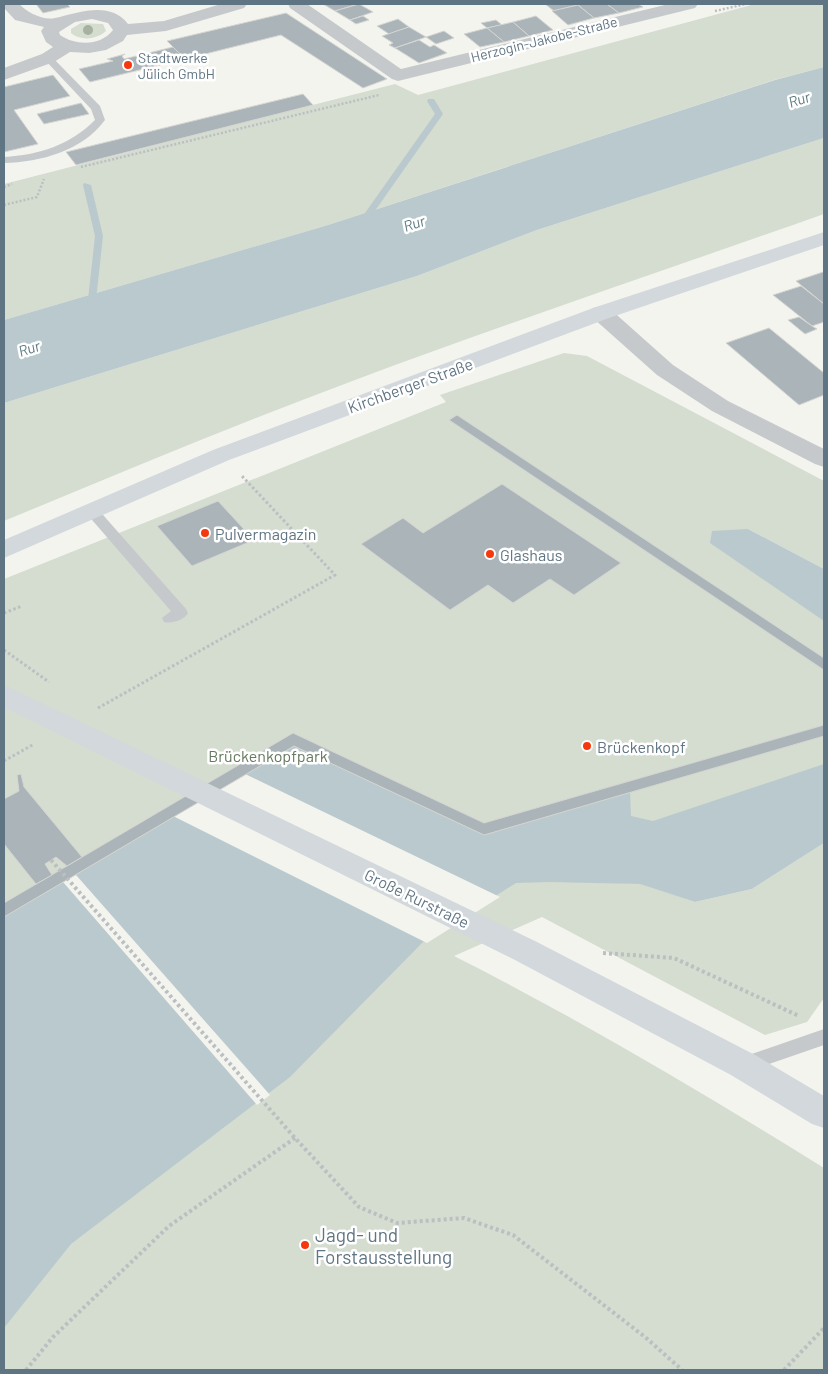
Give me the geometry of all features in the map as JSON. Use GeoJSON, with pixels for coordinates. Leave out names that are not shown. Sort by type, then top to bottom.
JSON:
{"type":"FeatureCollection","features":[{"type":"Feature","properties":{"kind":"main road","name":"Kirchberger Straße"},"geometry":{"type":"LineString","coordinates":[[4,550],[91,510],[221,455],[601,314],[824,238]]}},
{"type":"Feature","properties":{"kind":"main road","name":"Große Rurstraße"},"geometry":{"type":"LineString","coordinates":[[4,695],[526,951],[743,1065],[824,1113]]}},
{"type":"Feature","properties":{"kind":"street"},"geometry":{"type":"LineString","coordinates":[[10,4],[21,16],[55,24]]}},
{"type":"Feature","properties":{"kind":"street"},"geometry":{"type":"LineString","coordinates":[[122,30],[166,26],[238,4]]}},
{"type":"Feature","properties":{"kind":"street","name":"Herzogin-Jakobe-Straße"},"geometry":{"type":"LineString","coordinates":[[296,4],[398,75],[689,4]]}},
{"type":"Feature","properties":{"kind":"street"},"geometry":{"type":"LineString","coordinates":[[104,16],[121,8]]}},
{"type":"Feature","properties":{"kind":"street"},"geometry":{"type":"LineString","coordinates":[[78,15],[104,16],[120,24],[122,30],[119,36],[112,41],[86,48],[67,46],[52,38],[50,31],[55,24],[78,15]]}},
{"type":"Feature","properties":{"kind":"street"},"geometry":{"type":"LineString","coordinates":[[4,74],[48,58],[67,46]]}},
{"type":"Feature","properties":{"kind":"street"},"geometry":{"type":"LineString","coordinates":[[601,314],[665,370],[720,406],[824,459]]}},
{"type":"Feature","properties":{"kind":"lane"},"geometry":{"type":"LineString","coordinates":[[4,160],[47,152],[70,144],[92,130],[100,120],[96,108],[48,58]]}},
{"type":"Feature","properties":{"kind":"lane"},"geometry":{"type":"LineString","coordinates":[[91,510],[180,613],[169,618]]}},
{"type":"Feature","properties":{"kind":"lane"},"geometry":{"type":"LineString","coordinates":[[743,1065],[824,1037]]}},
{"type":"Feature","properties":{"kind":"path"},"geometry":{"type":"LineString","coordinates":[[4,205],[37,197],[46,176]]}},
{"type":"Feature","properties":{"kind":"path"},"geometry":{"type":"LineString","coordinates":[[4,613],[22,606]]}},
{"type":"Feature","properties":{"kind":"path"},"geometry":{"type":"LineString","coordinates":[[51,860],[276,1113],[295,1138],[359,1207],[397,1223],[464,1218],[513,1235],[645,1337],[682,1370]]}},
{"type":"Feature","properties":{"kind":"path"},"geometry":{"type":"LineString","coordinates":[[599,952],[674,958],[806,1019]]}},
{"type":"Feature","properties":{"kind":"path"},"geometry":{"type":"LineString","coordinates":[[26,1370],[53,1337],[168,1226],[295,1138]]}},
{"type":"Feature","properties":{"kind":"path"},"geometry":{"type":"LineString","coordinates":[[784,1370],[824,1328]]}},
{"type":"Feature","properties":{"kind":"green space"},"geometry":{"type":"Polygon","coordinates":[[[755,4],[824,4],[824,67],[774,80],[328,225],[4,320],[4,184],[395,84],[418,95],[755,4]]]}},
{"type":"Feature","properties":{"kind":"green space"},"geometry":{"type":"Polygon","coordinates":[[[81,23],[103,24],[106,31],[93,38],[75,36],[71,33],[71,29],[81,23]]]}},
{"type":"Feature","properties":{"kind":"green space"},"geometry":{"type":"Polygon","coordinates":[[[824,138],[824,214],[531,316],[355,380],[223,431],[4,521],[4,403],[417,276],[537,230],[824,138]]]}},
{"type":"Feature","properties":{"kind":"green space","name":"Brückenkopfpark"},"geometry":{"type":"Polygon","coordinates":[[[564,353],[587,356],[824,481],[824,569],[748,529],[824,616],[824,791],[619,883],[641,884],[695,902],[752,889],[824,843],[824,998],[807,1022],[765,1035],[542,917],[454,956],[641,1058],[824,1168],[824,1370],[4,1370],[4,579],[446,402],[440,395],[564,353]]]}},
{"type":"Feature","properties":{"kind":"water","name":"Rur"},"geometry":{"type":"Polygon","coordinates":[[[824,67],[824,138],[537,230],[417,276],[4,403],[4,320],[328,225],[775,80],[824,67]]]}},
{"type":"Feature","properties":{"kind":"water"},"geometry":{"type":"Polygon","coordinates":[[[748,529],[824,569],[824,621],[710,543],[712,531],[748,529]]]}},
{"type":"Feature","properties":{"kind":"water"},"geometry":{"type":"Polygon","coordinates":[[[294,746],[484,835],[630,792],[631,816],[653,821],[824,764],[824,843],[752,889],[695,902],[640,884],[516,883],[424,941],[290,1077],[71,1244],[4,1328],[4,917],[294,746]]]}},
{"type":"Feature","properties":{"kind":"pier"},"geometry":{"type":"Polygon","coordinates":[[[243,773],[500,897],[427,943],[171,815],[243,773]]]}},
{"type":"Feature","properties":{"kind":"pier"},"geometry":{"type":"Polygon","coordinates":[[[76,875],[270,1095],[257,1105],[63,882],[76,875]]]}},
{"type":"Feature","properties":{"kind":"building"},"geometry":{"type":"Polygon","coordinates":[[[36,4],[67,4],[70,7],[43,13],[36,4]]]}},
{"type":"Feature","properties":{"kind":"building"},"geometry":{"type":"Polygon","coordinates":[[[323,4],[358,4],[335,11],[323,4]]]}},
{"type":"Feature","properties":{"kind":"building"},"geometry":{"type":"Polygon","coordinates":[[[359,4],[373,12],[350,20],[335,11],[359,4]]]}},
{"type":"Feature","properties":{"kind":"building"},"geometry":{"type":"Polygon","coordinates":[[[545,4],[576,4],[578,5],[554,11],[545,4]]]}},
{"type":"Feature","properties":{"kind":"building"},"geometry":{"type":"Polygon","coordinates":[[[607,4],[619,13],[594,18],[578,5],[607,4]]]}},
{"type":"Feature","properties":{"kind":"building"},"geometry":{"type":"Polygon","coordinates":[[[607,4],[638,4],[643,7],[619,13],[607,4]]]}},
{"type":"Feature","properties":{"kind":"building"},"geometry":{"type":"Polygon","coordinates":[[[578,5],[594,18],[568,25],[552,11],[578,5]]]}},
{"type":"Feature","properties":{"kind":"building"},"geometry":{"type":"Polygon","coordinates":[[[286,13],[387,79],[363,88],[281,35],[185,59],[167,41],[286,13]]]}},
{"type":"Feature","properties":{"kind":"building"},"geometry":{"type":"Polygon","coordinates":[[[363,16],[369,20],[356,24],[350,20],[363,16]]]}},
{"type":"Feature","properties":{"kind":"building"},"geometry":{"type":"Polygon","coordinates":[[[536,16],[553,30],[529,36],[513,22],[536,16]]]}},
{"type":"Feature","properties":{"kind":"building"},"geometry":{"type":"Polygon","coordinates":[[[398,19],[409,27],[389,34],[377,26],[398,19]]]}},
{"type":"Feature","properties":{"kind":"building"},"geometry":{"type":"Polygon","coordinates":[[[496,20],[502,25],[487,28],[481,23],[496,20]]]}},
{"type":"Feature","properties":{"kind":"building"},"geometry":{"type":"Polygon","coordinates":[[[513,22],[529,36],[504,42],[487,28],[513,22]]]}},
{"type":"Feature","properties":{"kind":"building"},"geometry":{"type":"Polygon","coordinates":[[[409,27],[426,37],[395,48],[389,45],[393,43],[382,36],[409,27]]]}},
{"type":"Feature","properties":{"kind":"building"},"geometry":{"type":"Polygon","coordinates":[[[487,28],[504,42],[480,47],[464,34],[487,28]]]}},
{"type":"Feature","properties":{"kind":"building"},"geometry":{"type":"Polygon","coordinates":[[[444,31],[454,38],[436,44],[426,37],[444,31]]]}},
{"type":"Feature","properties":{"kind":"building"},"geometry":{"type":"Polygon","coordinates":[[[419,40],[430,47],[434,45],[447,53],[419,63],[395,48],[419,40]]]}},
{"type":"Feature","properties":{"kind":"building","name":"Stadtwerke Jülich GmbH"},"geometry":{"type":"Polygon","coordinates":[[[173,47],[185,59],[90,82],[79,69],[113,61],[107,59],[125,54],[122,56],[124,59],[173,47]]]}},
{"type":"Feature","properties":{"kind":"building"},"geometry":{"type":"Polygon","coordinates":[[[53,75],[70,96],[14,110],[38,144],[4,152],[4,87],[53,75]]]}},
{"type":"Feature","properties":{"kind":"building"},"geometry":{"type":"Polygon","coordinates":[[[303,94],[313,105],[76,165],[66,152],[303,94]]]}},
{"type":"Feature","properties":{"kind":"building"},"geometry":{"type":"Polygon","coordinates":[[[81,103],[89,114],[44,124],[37,114],[81,103]]]}},
{"type":"Feature","properties":{"kind":"building"},"geometry":{"type":"Polygon","coordinates":[[[824,272],[824,304],[796,281],[824,272]]]}},
{"type":"Feature","properties":{"kind":"building"},"geometry":{"type":"Polygon","coordinates":[[[801,286],[824,304],[824,322],[812,326],[773,295],[801,286]]]}},
{"type":"Feature","properties":{"kind":"building"},"geometry":{"type":"Polygon","coordinates":[[[799,317],[817,329],[805,334],[788,320],[799,317]]]}},
{"type":"Feature","properties":{"kind":"building"},"geometry":{"type":"Polygon","coordinates":[[[769,328],[824,373],[824,395],[799,405],[726,343],[769,328]]]}},
{"type":"Feature","properties":{"kind":"building"},"geometry":{"type":"Polygon","coordinates":[[[457,415],[824,658],[824,670],[449,420],[457,415]]]}},
{"type":"Feature","properties":{"kind":"building","name":"Glashaus"},"geometry":{"type":"Polygon","coordinates":[[[502,484],[621,563],[574,595],[550,579],[513,603],[488,585],[450,610],[361,544],[403,518],[423,533],[502,484]]]}},
{"type":"Feature","properties":{"kind":"building","name":"Pulvermagazin"},"geometry":{"type":"Polygon","coordinates":[[[218,501],[254,540],[192,566],[157,526],[218,501]]]}},
{"type":"Feature","properties":{"kind":"building"},"geometry":{"type":"Polygon","coordinates":[[[824,725],[824,736],[484,835],[294,746],[4,917],[4,903],[293,733],[484,823],[824,725]]]}},
{"type":"Feature","properties":{"kind":"building"},"geometry":{"type":"Polygon","coordinates":[[[21,774],[24,787],[82,857],[67,866],[56,857],[45,864],[52,875],[36,884],[4,844],[4,799],[19,791],[17,775],[21,774]]]}},
{"type":"Feature","properties":{"kind":"waterway"},"geometry":{"type":"LineString","coordinates":[[362,223],[439,114],[431,101]]}},
{"type":"Feature","properties":{"kind":"waterway"},"geometry":{"type":"LineString","coordinates":[[87,185],[99,236],[91,309]]}},
{"type":"Feature","properties":{"kind":"place","name":"Stadtwerke Jülich GmbH"},"geometry":{"type":"Point","coordinates":[128,65]}},
{"type":"Feature","properties":{"kind":"place","name":"Pulvermagazin"},"geometry":{"type":"Point","coordinates":[205,533]}},
{"type":"Feature","properties":{"kind":"place","name":"Glashaus"},"geometry":{"type":"Point","coordinates":[490,554]}},
{"type":"Feature","properties":{"kind":"place","name":"Brückenkopf"},"geometry":{"type":"Point","coordinates":[587,746]}},
{"type":"Feature","properties":{"kind":"place","name":"Jagd- und Forstausstellung"},"geometry":{"type":"Point","coordinates":[305,1245]}}]}
